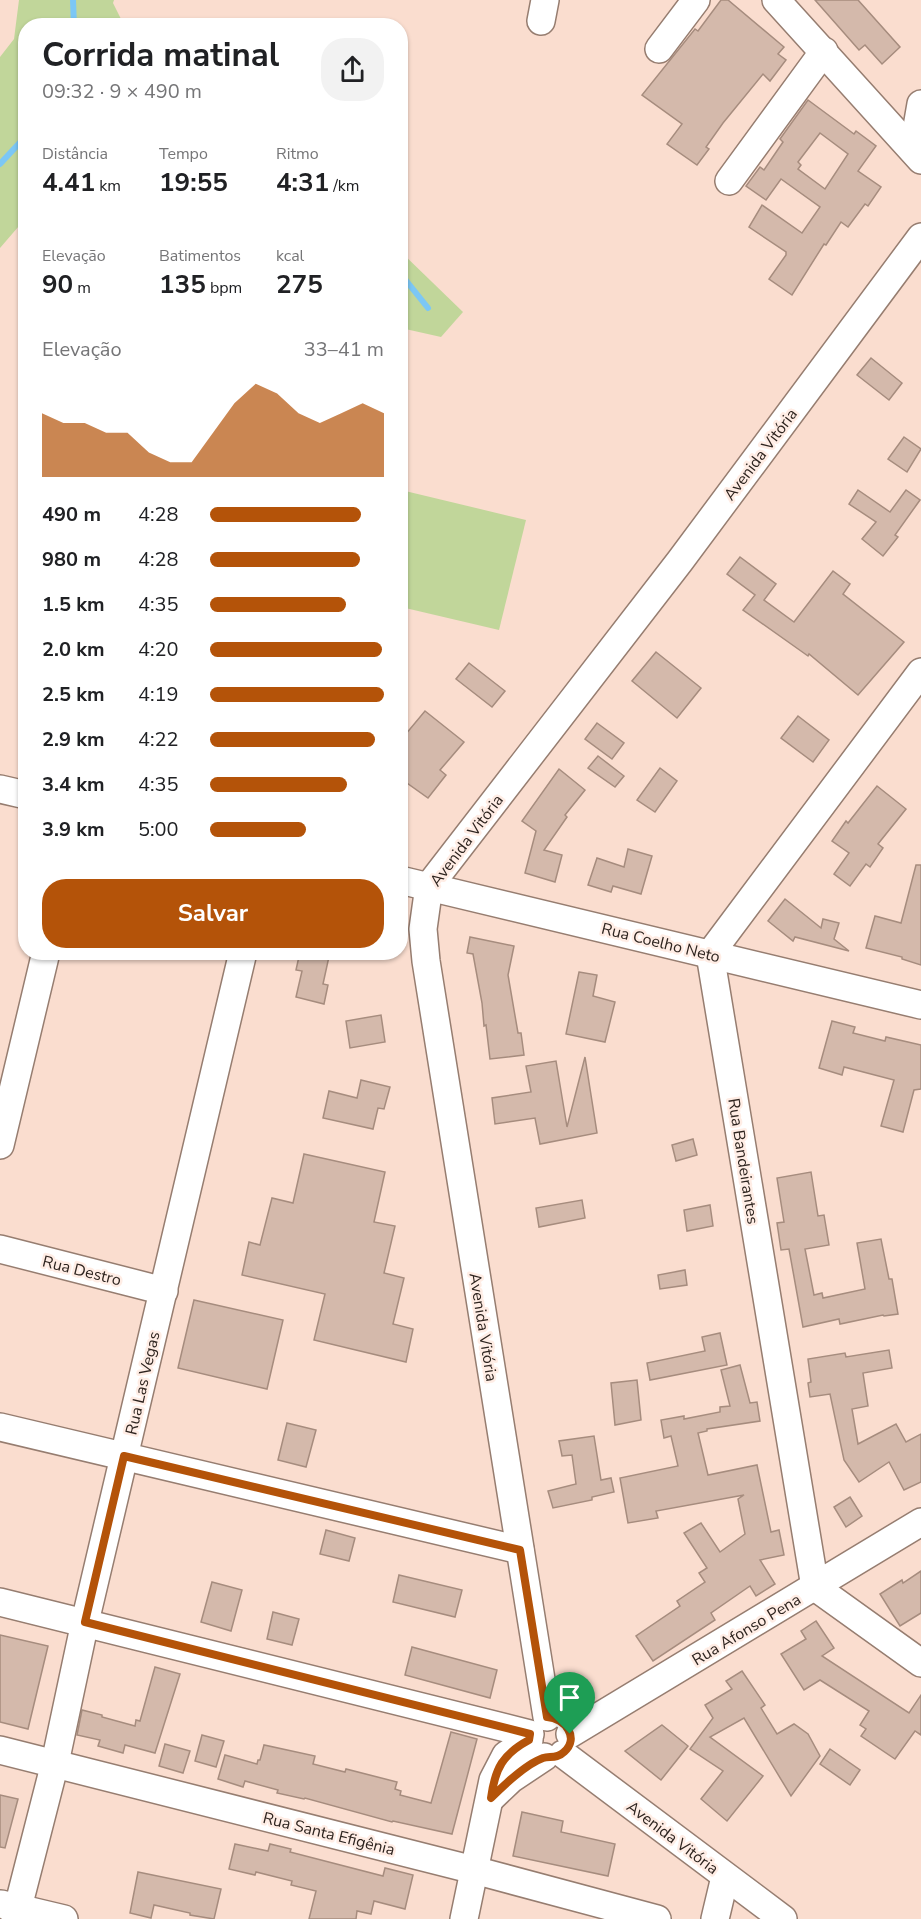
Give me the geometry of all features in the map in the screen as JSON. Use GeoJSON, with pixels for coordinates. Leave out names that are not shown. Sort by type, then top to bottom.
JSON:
{"type":"FeatureCollection","features":[{"type":"Feature","properties":{"kind":"street"},"geometry":{"type":"LineString","coordinates":[[659,49],[696,0]]}},
{"type":"Feature","properties":{"kind":"street"},"geometry":{"type":"LineString","coordinates":[[777,0],[917,155]]}},
{"type":"Feature","properties":{"kind":"street"},"geometry":{"type":"LineString","coordinates":[[729,181],[824,51]]}},
{"type":"Feature","properties":{"kind":"street"},"geometry":{"type":"LineString","coordinates":[[917,155],[921,104]]}},
{"type":"Feature","properties":{"kind":"street","name":"Avenida Vitória"},"geometry":{"type":"LineString","coordinates":[[783,1919],[547,1739],[520,1550],[426,961],[423,929],[429,886],[687,551],[921,237]]}},
{"type":"Feature","properties":{"kind":"street"},"geometry":{"type":"LineString","coordinates":[[710,954],[921,672]]}},
{"type":"Feature","properties":{"kind":"street"},"geometry":{"type":"LineString","coordinates":[[0,789],[18,793]]}},
{"type":"Feature","properties":{"kind":"street","name":"Rua Coelho Neto"},"geometry":{"type":"LineString","coordinates":[[408,882],[921,1005]]}},
{"type":"Feature","properties":{"kind":"street","name":"Rua Bandeirantes"},"geometry":{"type":"LineString","coordinates":[[710,954],[815,1587]]}},
{"type":"Feature","properties":{"kind":"street"},"geometry":{"type":"LineString","coordinates":[[0,1145],[44,960]]}},
{"type":"Feature","properties":{"kind":"street","name":"Rua Las Vegas"},"geometry":{"type":"LineString","coordinates":[[11,1910],[54,1763],[85,1622],[241,960]]}},
{"type":"Feature","properties":{"kind":"street","name":"Rua Destro"},"geometry":{"type":"LineString","coordinates":[[0,1249],[164,1291]]}},
{"type":"Feature","properties":{"kind":"street"},"geometry":{"type":"LineString","coordinates":[[0,1427],[520,1550]]}},
{"type":"Feature","properties":{"kind":"street","name":"Rua Afonso Pena"},"geometry":{"type":"LineString","coordinates":[[474,1870],[491,1798],[547,1739],[815,1587],[921,1522]]}},
{"type":"Feature","properties":{"kind":"street"},"geometry":{"type":"LineString","coordinates":[[815,1587],[921,1663]]}},
{"type":"Feature","properties":{"kind":"street"},"geometry":{"type":"LineString","coordinates":[[0,1602],[547,1739]]}},
{"type":"Feature","properties":{"kind":"street","name":"Rua Santa Efigênia"},"geometry":{"type":"LineString","coordinates":[[0,1750],[474,1870],[657,1919]]}},
{"type":"Feature","properties":{"kind":"street"},"geometry":{"type":"LineString","coordinates":[[464,1919],[474,1870]]}},
{"type":"Feature","properties":{"kind":"street"},"geometry":{"type":"LineString","coordinates":[[715,1919],[725,1877]]}},
{"type":"Feature","properties":{"kind":"street"},"geometry":{"type":"LineString","coordinates":[[11,1910],[64,1919]]}},
{"type":"Feature","properties":{"kind":"green space"},"geometry":{"type":"Polygon","coordinates":[[[19,0],[114,0],[113,3],[120,18],[18,18],[18,227],[0,248],[0,57],[14,39],[19,0]]]}},
{"type":"Feature","properties":{"kind":"green space"},"geometry":{"type":"Polygon","coordinates":[[[408,259],[463,312],[441,337],[408,330],[408,259]]]}},
{"type":"Feature","properties":{"kind":"green space"},"geometry":{"type":"Polygon","coordinates":[[[408,492],[526,520],[499,630],[408,609],[408,492]]]}},
{"type":"Feature","properties":{"kind":"building"},"geometry":{"type":"Polygon","coordinates":[[[721,0],[728,0],[784,47],[778,54],[786,60],[770,81],[763,74],[723,123],[706,147],[709,149],[697,165],[667,144],[682,124],[642,95],[695,29],[698,31],[721,0]]]}},
{"type":"Feature","properties":{"kind":"building"},"geometry":{"type":"Polygon","coordinates":[[[815,0],[858,0],[900,47],[882,64],[865,45],[859,50],[815,0]]]}},
{"type":"Feature","properties":{"kind":"building"},"geometry":{"type":"Polygon","coordinates":[[[808,100],[854,134],[856,131],[876,146],[858,171],[881,187],[868,206],[865,204],[848,227],[841,222],[826,245],[824,244],[792,295],[769,279],[786,252],[749,227],[762,205],[802,233],[820,207],[781,179],[766,200],[746,186],[760,167],[764,170],[783,142],[780,139],[808,100]],[[820,133],[798,162],[801,165],[798,169],[825,189],[848,154],[820,133]]]}},
{"type":"Feature","properties":{"kind":"building"},"geometry":{"type":"Polygon","coordinates":[[[871,358],[902,383],[889,400],[857,375],[871,358]]]}},
{"type":"Feature","properties":{"kind":"building"},"geometry":{"type":"Polygon","coordinates":[[[904,437],[921,449],[907,472],[888,459],[904,437]]]}},
{"type":"Feature","properties":{"kind":"building"},"geometry":{"type":"Polygon","coordinates":[[[858,490],[890,512],[906,490],[920,500],[895,535],[898,537],[883,556],[862,539],[876,522],[849,504],[858,490]]]}},
{"type":"Feature","properties":{"kind":"building"},"geometry":{"type":"Polygon","coordinates":[[[740,557],[776,584],[764,600],[794,622],[833,571],[850,584],[843,594],[904,642],[858,695],[809,654],[808,656],[743,610],[755,595],[727,574],[740,557]]]}},
{"type":"Feature","properties":{"kind":"building"},"geometry":{"type":"Polygon","coordinates":[[[656,652],[701,688],[677,718],[632,681],[656,652]]]}},
{"type":"Feature","properties":{"kind":"building"},"geometry":{"type":"Polygon","coordinates":[[[469,663],[505,691],[492,707],[456,679],[469,663]]]}},
{"type":"Feature","properties":{"kind":"building"},"geometry":{"type":"Polygon","coordinates":[[[425,711],[464,742],[440,770],[446,775],[428,798],[408,784],[408,731],[425,711]]]}},
{"type":"Feature","properties":{"kind":"building"},"geometry":{"type":"Polygon","coordinates":[[[798,716],[829,740],[813,762],[781,738],[798,716]]]}},
{"type":"Feature","properties":{"kind":"building"},"geometry":{"type":"Polygon","coordinates":[[[597,723],[624,743],[612,759],[585,739],[597,723]]]}},
{"type":"Feature","properties":{"kind":"building"},"geometry":{"type":"Polygon","coordinates":[[[598,756],[624,776],[615,787],[588,768],[598,756]]]}},
{"type":"Feature","properties":{"kind":"building"},"geometry":{"type":"Polygon","coordinates":[[[660,768],[677,781],[655,812],[637,800],[660,768]]]}},
{"type":"Feature","properties":{"kind":"building"},"geometry":{"type":"Polygon","coordinates":[[[559,769],[585,790],[565,815],[567,817],[544,850],[562,855],[555,882],[525,873],[536,831],[522,821],[559,769]]]}},
{"type":"Feature","properties":{"kind":"building"},"geometry":{"type":"Polygon","coordinates":[[[877,786],[906,809],[878,844],[883,848],[870,867],[866,864],[850,886],[834,874],[849,853],[832,841],[846,821],[848,823],[877,786]]]}},
{"type":"Feature","properties":{"kind":"building"},"geometry":{"type":"Polygon","coordinates":[[[628,849],[652,856],[641,894],[613,886],[611,892],[588,885],[597,858],[624,867],[628,849]]]}},
{"type":"Feature","properties":{"kind":"building"},"geometry":{"type":"Polygon","coordinates":[[[916,865],[921,865],[921,965],[902,959],[902,957],[866,948],[875,916],[901,923],[916,865]]]}},
{"type":"Feature","properties":{"kind":"building"},"geometry":{"type":"Polygon","coordinates":[[[785,899],[821,928],[823,919],[839,923],[834,939],[849,951],[795,937],[793,941],[768,921],[785,899]]]}},
{"type":"Feature","properties":{"kind":"building"},"geometry":{"type":"Polygon","coordinates":[[[470,937],[514,946],[508,975],[524,1055],[490,1059],[473,954],[467,953],[470,937]]]}},
{"type":"Feature","properties":{"kind":"building"},"geometry":{"type":"Polygon","coordinates":[[[298,960],[328,960],[323,984],[328,985],[324,1004],[296,997],[302,971],[296,970],[298,960]]]}},
{"type":"Feature","properties":{"kind":"building"},"geometry":{"type":"Polygon","coordinates":[[[579,972],[597,975],[593,996],[615,1002],[605,1042],[566,1034],[579,972]]]}},
{"type":"Feature","properties":{"kind":"building"},"geometry":{"type":"Polygon","coordinates":[[[381,1015],[385,1042],[350,1048],[346,1021],[381,1015]]]}},
{"type":"Feature","properties":{"kind":"building"},"geometry":{"type":"Polygon","coordinates":[[[832,1021],[855,1027],[853,1033],[885,1041],[886,1037],[921,1045],[921,1089],[914,1090],[903,1132],[881,1126],[894,1080],[844,1067],[842,1075],[819,1068],[832,1021]]]}},
{"type":"Feature","properties":{"kind":"building"},"geometry":{"type":"Polygon","coordinates":[[[585,1057],[597,1133],[540,1144],[535,1118],[495,1124],[492,1098],[531,1092],[526,1066],[556,1061],[567,1127],[585,1057]]]}},
{"type":"Feature","properties":{"kind":"building"},"geometry":{"type":"Polygon","coordinates":[[[361,1080],[390,1087],[384,1109],[378,1108],[373,1129],[323,1118],[329,1091],[357,1098],[361,1080]]]}},
{"type":"Feature","properties":{"kind":"building"},"geometry":{"type":"Polygon","coordinates":[[[693,1139],[697,1155],[676,1161],[672,1145],[693,1139]]]}},
{"type":"Feature","properties":{"kind":"building"},"geometry":{"type":"Polygon","coordinates":[[[304,1154],[385,1172],[374,1222],[395,1226],[384,1273],[404,1278],[393,1324],[413,1329],[406,1362],[314,1340],[325,1294],[242,1275],[249,1242],[260,1245],[272,1198],[293,1203],[304,1154]]]}},
{"type":"Feature","properties":{"kind":"building"},"geometry":{"type":"Polygon","coordinates":[[[811,1172],[818,1216],[824,1215],[829,1245],[805,1249],[814,1295],[822,1293],[823,1298],[865,1289],[857,1243],[881,1239],[889,1279],[892,1279],[898,1314],[840,1324],[839,1319],[803,1327],[789,1249],[781,1250],[777,1223],[784,1222],[777,1178],[811,1172]]]}},
{"type":"Feature","properties":{"kind":"building"},"geometry":{"type":"Polygon","coordinates":[[[582,1200],[585,1218],[539,1227],[536,1208],[582,1200]]]}},
{"type":"Feature","properties":{"kind":"building"},"geometry":{"type":"Polygon","coordinates":[[[710,1205],[713,1226],[687,1231],[684,1210],[710,1205]]]}},
{"type":"Feature","properties":{"kind":"building"},"geometry":{"type":"Polygon","coordinates":[[[685,1270],[687,1285],[660,1289],[658,1275],[685,1270]]]}},
{"type":"Feature","properties":{"kind":"building"},"geometry":{"type":"Polygon","coordinates":[[[194,1300],[283,1320],[267,1389],[178,1368],[194,1300]]]}},
{"type":"Feature","properties":{"kind":"building"},"geometry":{"type":"Polygon","coordinates":[[[720,1333],[727,1365],[650,1380],[647,1363],[705,1351],[702,1337],[720,1333]]]}},
{"type":"Feature","properties":{"kind":"building"},"geometry":{"type":"Polygon","coordinates":[[[889,1350],[892,1368],[863,1373],[868,1406],[852,1409],[858,1444],[896,1424],[906,1442],[921,1434],[921,1482],[904,1490],[889,1462],[859,1482],[844,1460],[830,1394],[810,1397],[808,1383],[811,1382],[808,1359],[845,1353],[846,1357],[889,1350]]]}},
{"type":"Feature","properties":{"kind":"building"},"geometry":{"type":"Polygon","coordinates":[[[740,1365],[750,1403],[757,1402],[760,1421],[707,1429],[707,1431],[698,1433],[708,1475],[757,1465],[771,1532],[779,1530],[784,1555],[760,1560],[775,1584],[756,1596],[750,1586],[711,1613],[715,1620],[653,1661],[636,1636],[680,1606],[677,1601],[705,1582],[699,1573],[707,1568],[684,1533],[701,1523],[720,1552],[745,1534],[738,1499],[744,1495],[656,1511],[658,1518],[628,1523],[620,1478],[678,1466],[671,1436],[664,1438],[661,1420],[684,1416],[684,1419],[720,1412],[720,1407],[730,1406],[721,1370],[740,1365]]]}},
{"type":"Feature","properties":{"kind":"building"},"geometry":{"type":"Polygon","coordinates":[[[637,1380],[641,1420],[615,1425],[611,1383],[637,1380]]]}},
{"type":"Feature","properties":{"kind":"building"},"geometry":{"type":"Polygon","coordinates":[[[287,1423],[316,1430],[306,1467],[278,1460],[287,1423]]]}},
{"type":"Feature","properties":{"kind":"building"},"geometry":{"type":"Polygon","coordinates":[[[594,1436],[601,1480],[611,1478],[614,1492],[592,1497],[592,1500],[553,1508],[548,1491],[576,1484],[572,1455],[562,1456],[559,1441],[594,1436]]]}},
{"type":"Feature","properties":{"kind":"building"},"geometry":{"type":"Polygon","coordinates":[[[850,1497],[862,1516],[846,1527],[834,1507],[850,1497]]]}},
{"type":"Feature","properties":{"kind":"building"},"geometry":{"type":"Polygon","coordinates":[[[326,1530],[355,1538],[349,1561],[320,1554],[326,1530]]]}},
{"type":"Feature","properties":{"kind":"building"},"geometry":{"type":"Polygon","coordinates":[[[921,1571],[921,1613],[900,1626],[880,1594],[921,1571]]]}},
{"type":"Feature","properties":{"kind":"building"},"geometry":{"type":"Polygon","coordinates":[[[399,1575],[462,1590],[455,1617],[393,1602],[399,1575]]]}},
{"type":"Feature","properties":{"kind":"building"},"geometry":{"type":"Polygon","coordinates":[[[212,1582],[242,1590],[231,1631],[201,1622],[212,1582]]]}},
{"type":"Feature","properties":{"kind":"building"},"geometry":{"type":"Polygon","coordinates":[[[273,1612],[299,1619],[292,1645],[267,1639],[273,1612]]]}},
{"type":"Feature","properties":{"kind":"building"},"geometry":{"type":"Polygon","coordinates":[[[816,1621],[834,1648],[822,1656],[909,1713],[921,1695],[921,1735],[915,1731],[895,1759],[861,1736],[866,1729],[860,1725],[869,1711],[820,1680],[804,1690],[781,1654],[806,1639],[801,1631],[816,1621]]]}},
{"type":"Feature","properties":{"kind":"building"},"geometry":{"type":"Polygon","coordinates":[[[0,1635],[48,1646],[28,1729],[0,1722],[0,1635]]]}},
{"type":"Feature","properties":{"kind":"building"},"geometry":{"type":"Polygon","coordinates":[[[412,1647],[497,1670],[490,1698],[405,1675],[412,1647]]]}},
{"type":"Feature","properties":{"kind":"building"},"geometry":{"type":"Polygon","coordinates":[[[155,1667],[180,1674],[155,1753],[125,1745],[123,1753],[98,1746],[100,1740],[77,1735],[82,1710],[135,1726],[136,1720],[140,1721],[155,1667]]]}},
{"type":"Feature","properties":{"kind":"building"},"geometry":{"type":"Polygon","coordinates":[[[742,1671],[765,1705],[761,1708],[777,1734],[794,1724],[808,1734],[820,1756],[791,1796],[744,1718],[710,1737],[763,1776],[727,1821],[701,1799],[723,1771],[690,1749],[713,1718],[705,1705],[732,1689],[726,1681],[742,1671]]]}},
{"type":"Feature","properties":{"kind":"building"},"geometry":{"type":"Polygon","coordinates":[[[662,1725],[688,1746],[661,1780],[625,1751],[662,1725]]]}},
{"type":"Feature","properties":{"kind":"building"},"geometry":{"type":"Polygon","coordinates":[[[451,1732],[477,1739],[452,1834],[392,1822],[305,1798],[277,1793],[278,1790],[245,1781],[243,1787],[218,1779],[225,1755],[257,1764],[264,1745],[315,1756],[313,1764],[345,1772],[346,1769],[397,1782],[395,1789],[401,1791],[400,1795],[431,1803],[451,1732]]]}},
{"type":"Feature","properties":{"kind":"building"},"geometry":{"type":"Polygon","coordinates":[[[202,1735],[224,1741],[216,1767],[195,1761],[202,1735]]]}},
{"type":"Feature","properties":{"kind":"building"},"geometry":{"type":"Polygon","coordinates":[[[165,1744],[190,1751],[183,1773],[159,1766],[165,1744]]]}},
{"type":"Feature","properties":{"kind":"building"},"geometry":{"type":"Polygon","coordinates":[[[830,1749],[860,1770],[850,1785],[820,1764],[830,1749]]]}},
{"type":"Feature","properties":{"kind":"building"},"geometry":{"type":"Polygon","coordinates":[[[0,1795],[18,1799],[5,1848],[0,1847],[0,1795]]]}},
{"type":"Feature","properties":{"kind":"building"},"geometry":{"type":"Polygon","coordinates":[[[522,1812],[563,1821],[561,1832],[615,1844],[608,1876],[513,1856],[522,1812]]]}},
{"type":"Feature","properties":{"kind":"building"},"geometry":{"type":"Polygon","coordinates":[[[235,1844],[268,1851],[270,1844],[291,1849],[290,1852],[383,1876],[385,1868],[413,1875],[405,1909],[374,1901],[371,1914],[357,1911],[356,1919],[309,1919],[316,1891],[291,1885],[292,1881],[256,1872],[255,1875],[229,1869],[235,1844]]]}},
{"type":"Feature","properties":{"kind":"building"},"geometry":{"type":"Polygon","coordinates":[[[138,1872],[221,1889],[214,1919],[154,1905],[151,1918],[130,1913],[138,1872]]]}},
{"type":"Feature","properties":{"kind":"waterway"},"geometry":{"type":"LineString","coordinates":[[73,0],[74,18]]}},
{"type":"Feature","properties":{"kind":"waterway"},"geometry":{"type":"LineString","coordinates":[[0,164],[18,145]]}},
{"type":"Feature","properties":{"kind":"waterway"},"geometry":{"type":"LineString","coordinates":[[408,283],[428,308]]}},
{"type":"Feature","properties":{"kind":"route"},"geometry":{"type":"LineString","coordinates":[[124,1456],[520,1550],[547,1717],[554,1717],[565,1723],[570,1734],[569,1745],[563,1754],[550,1759],[544,1758],[511,1779],[491,1798],[493,1780],[506,1755],[529,1740],[530,1734],[85,1622],[124,1456]]}}]}
